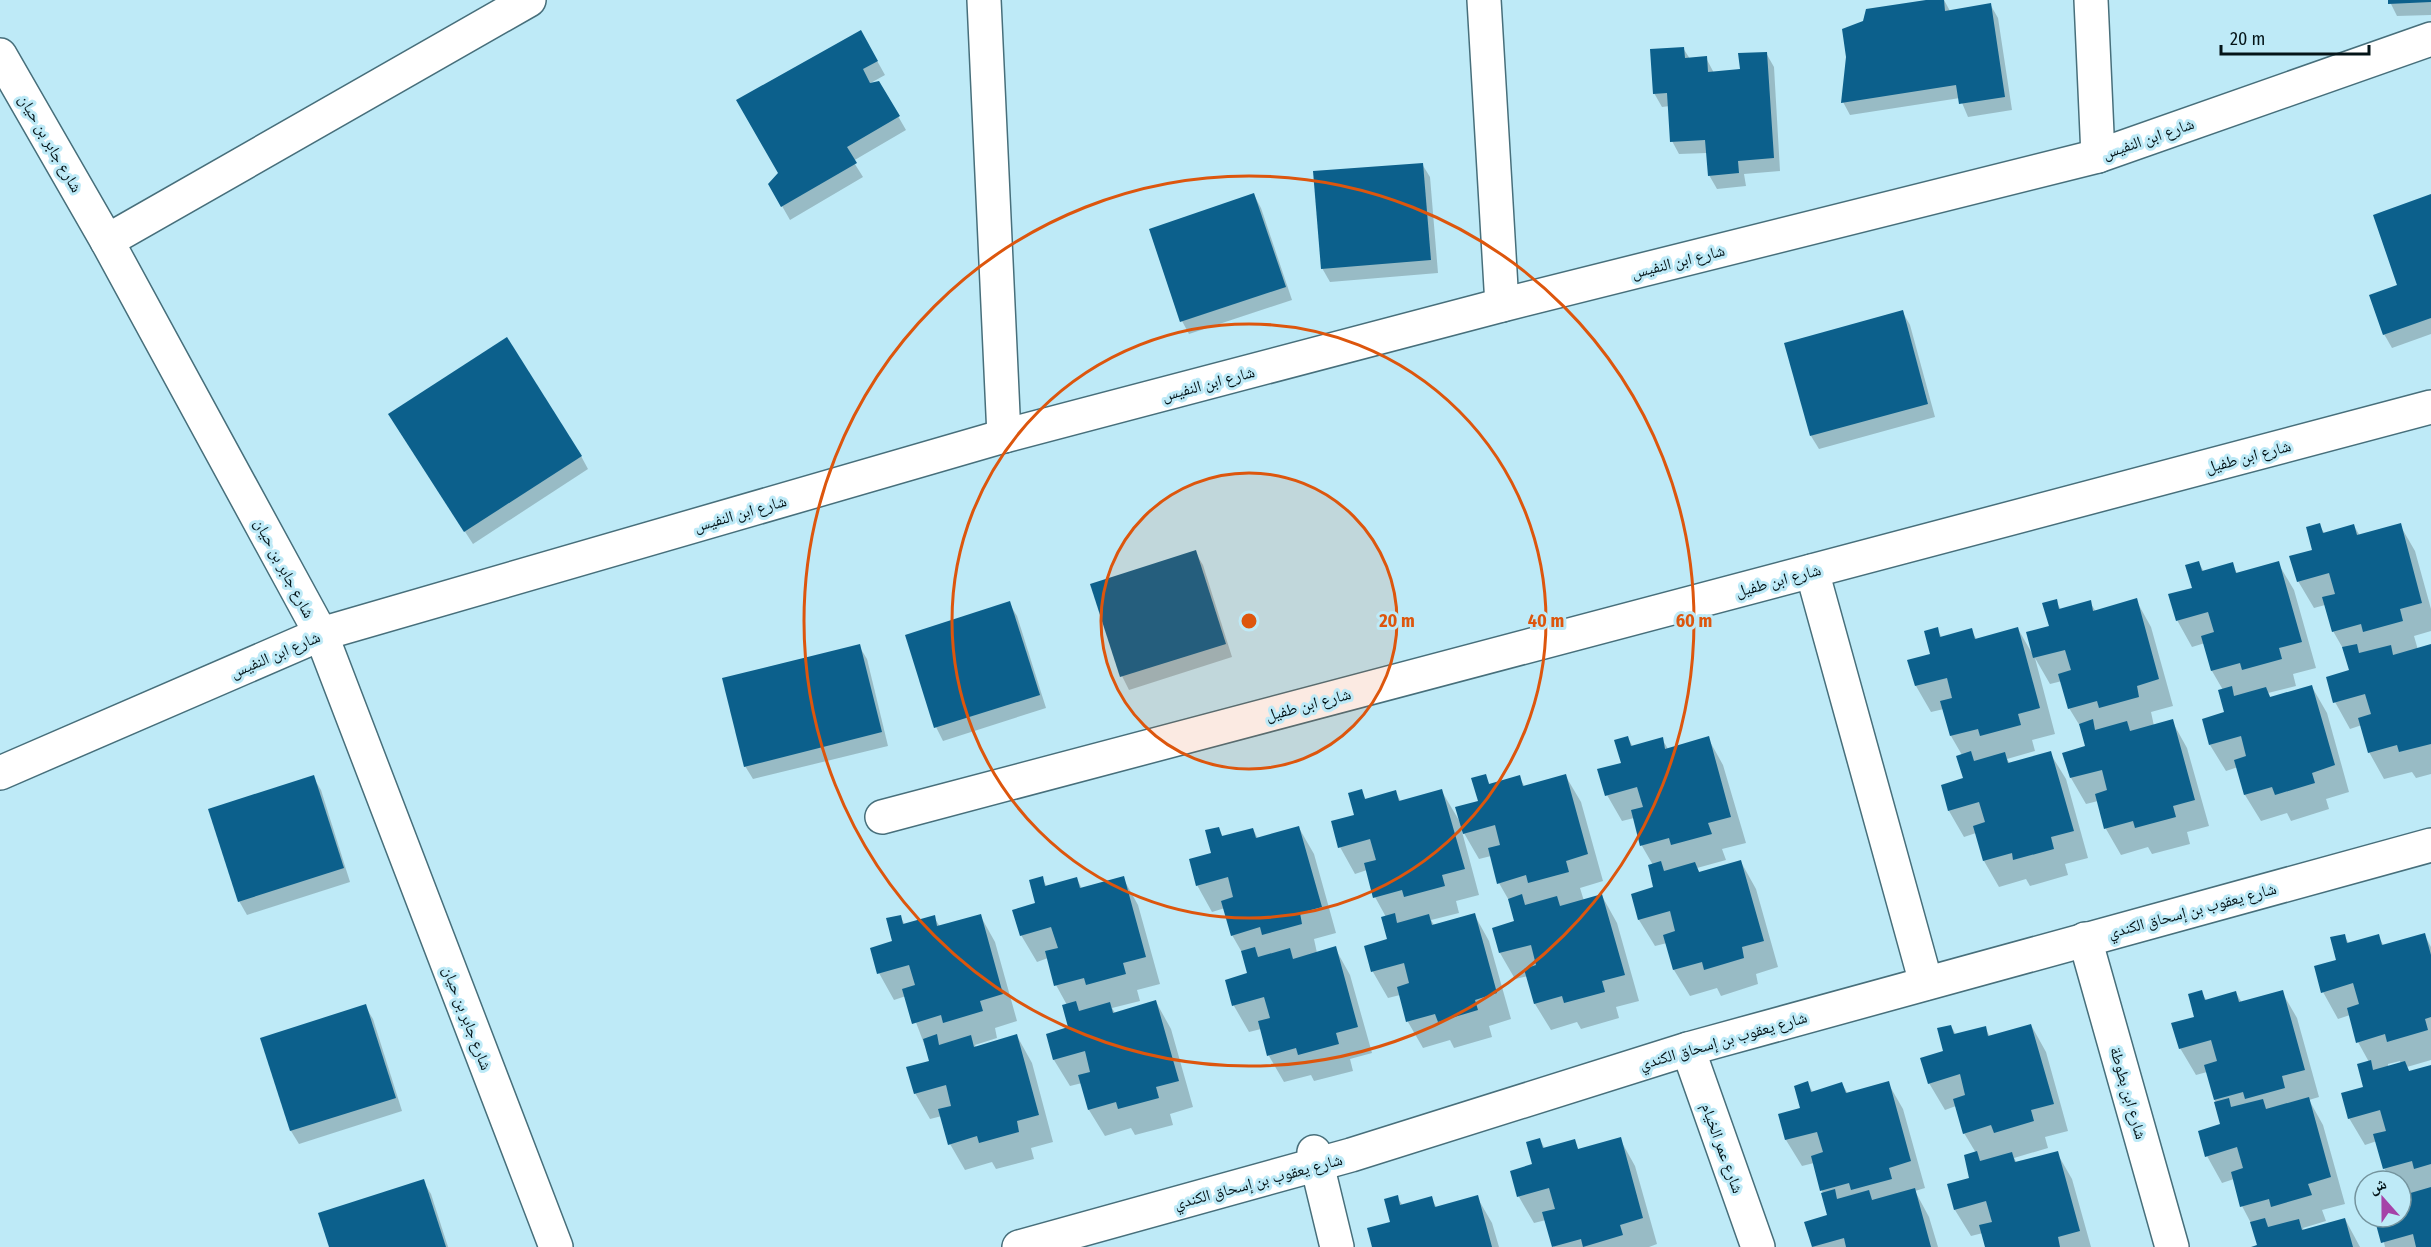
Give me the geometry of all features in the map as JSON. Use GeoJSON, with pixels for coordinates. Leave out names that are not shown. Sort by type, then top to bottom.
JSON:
{"type":"FeatureCollection","features":[{"type":"Feature","properties":{"kind":"street"},"geometry":{"type":"LineString","coordinates":[[108,241],[529,0]]}},
{"type":"Feature","properties":{"kind":"street"},"geometry":{"type":"LineString","coordinates":[[984,0],[1004,436]]}},
{"type":"Feature","properties":{"kind":"street"},"geometry":{"type":"LineString","coordinates":[[1484,0],[1502,305]]}},
{"type":"Feature","properties":{"kind":"street"},"geometry":{"type":"LineString","coordinates":[[2091,0],[2098,156]]}},
{"type":"Feature","properties":{"kind":"street","name":"شارع ابن النفيس"},"geometry":{"type":"LineString","coordinates":[[0,773],[321,634],[1004,436],[1502,305],[2098,156],[2431,39]]}},
{"type":"Feature","properties":{"kind":"street","name":"شارع جابر بن حيان"},"geometry":{"type":"LineString","coordinates":[[0,56],[108,241],[321,634],[556,1247]]}},
{"type":"Feature","properties":{"kind":"street","name":"شارع ابن طفيل"},"geometry":{"type":"LineString","coordinates":[[882,817],[2431,407]]}},
{"type":"Feature","properties":{"kind":"street"},"geometry":{"type":"LineString","coordinates":[[1812,571],[1926,983]]}},
{"type":"Feature","properties":{"kind":"street","name":"شارع يعقوب بن إسحاق الكندي"},"geometry":{"type":"LineString","coordinates":[[1019,1247],[1688,1049],[2431,845]]}},
{"type":"Feature","properties":{"kind":"street","name":"شارع ابن بطوطة"},"geometry":{"type":"LineString","coordinates":[[2085,939],[2172,1247]]}},
{"type":"Feature","properties":{"kind":"street","name":"شارع عمر الخيام"},"geometry":{"type":"LineString","coordinates":[[1688,1049],[1758,1247]]}},
{"type":"Feature","properties":{"kind":"street"},"geometry":{"type":"LineString","coordinates":[[1316,1159],[1337,1247]]}},
{"type":"Feature","properties":{"kind":"building"},"geometry":{"type":"Polygon","coordinates":[[[1926,0],[1944,0],[1945,11],[1991,3],[2005,97],[1959,104],[1956,85],[1841,103],[1846,57],[1842,29],[1863,21],[1866,9],[1926,0]]]}},
{"type":"Feature","properties":{"kind":"building"},"geometry":{"type":"Polygon","coordinates":[[[2388,0],[2431,0],[2431,2],[2388,4],[2388,0]]]}},
{"type":"Feature","properties":{"kind":"building"},"geometry":{"type":"Polygon","coordinates":[[[861,30],[878,61],[863,69],[870,83],[879,81],[900,116],[847,147],[857,163],[781,207],[768,184],[778,173],[736,100],[861,30]]]}},
{"type":"Feature","properties":{"kind":"building"},"geometry":{"type":"Polygon","coordinates":[[[1684,47],[1685,58],[1707,56],[1708,72],[1740,69],[1738,53],[1767,52],[1774,158],[1738,161],[1739,173],[1708,176],[1705,140],[1670,142],[1667,93],[1653,94],[1650,49],[1684,47]]]}},
{"type":"Feature","properties":{"kind":"building"},"geometry":{"type":"Polygon","coordinates":[[[1423,163],[1431,260],[1321,269],[1313,171],[1423,163]]]}},
{"type":"Feature","properties":{"kind":"building"},"geometry":{"type":"Polygon","coordinates":[[[1254,193],[1286,287],[1180,322],[1149,229],[1254,193]]]}},
{"type":"Feature","properties":{"kind":"building"},"geometry":{"type":"Polygon","coordinates":[[[2431,194],[2431,318],[2383,335],[2369,295],[2397,285],[2373,215],[2431,194]]]}},
{"type":"Feature","properties":{"kind":"building"},"geometry":{"type":"Polygon","coordinates":[[[1903,310],[1928,404],[1810,436],[1784,343],[1903,310]]]}},
{"type":"Feature","properties":{"kind":"building"},"geometry":{"type":"Polygon","coordinates":[[[507,337],[582,456],[464,532],[388,414],[507,337]]]}},
{"type":"Feature","properties":{"kind":"building"},"geometry":{"type":"Polygon","coordinates":[[[2320,523],[2323,533],[2354,524],[2357,535],[2401,523],[2422,603],[2400,609],[2403,621],[2363,632],[2361,624],[2332,632],[2322,597],[2335,594],[2329,573],[2297,582],[2289,556],[2312,550],[2306,527],[2320,523]]]}},
{"type":"Feature","properties":{"kind":"building"},"geometry":{"type":"Polygon","coordinates":[[[1196,550],[1226,644],[1120,677],[1090,584],[1196,550]]]}},
{"type":"Feature","properties":{"kind":"building"},"geometry":{"type":"Polygon","coordinates":[[[2199,561],[2202,571],[2233,562],[2236,573],[2279,561],[2302,642],[2279,648],[2282,659],[2242,670],[2240,663],[2211,671],[2201,636],[2214,632],[2208,612],[2176,621],[2168,594],[2192,588],[2185,565],[2199,561]]]}},
{"type":"Feature","properties":{"kind":"building"},"geometry":{"type":"Polygon","coordinates":[[[2137,598],[2159,679],[2137,686],[2139,697],[2099,708],[2097,701],[2068,709],[2058,674],[2071,670],[2065,650],[2033,658],[2026,632],[2049,626],[2042,603],[2057,599],[2059,609],[2091,600],[2093,611],[2137,598]]]}},
{"type":"Feature","properties":{"kind":"building"},"geometry":{"type":"Polygon","coordinates":[[[1010,601],[1040,695],[934,728],[905,635],[1010,601]]]}},
{"type":"Feature","properties":{"kind":"building"},"geometry":{"type":"Polygon","coordinates":[[[1938,627],[1940,637],[1972,628],[1975,639],[2018,627],[2040,708],[2018,714],[2021,725],[1980,736],[1978,729],[1950,736],[1940,701],[1952,698],[1947,678],[1915,686],[1907,660],[1930,654],[1924,631],[1938,627]]]}},
{"type":"Feature","properties":{"kind":"building"},"geometry":{"type":"Polygon","coordinates":[[[860,644],[882,732],[744,767],[722,678],[860,644]]]}},
{"type":"Feature","properties":{"kind":"building"},"geometry":{"type":"Polygon","coordinates":[[[2357,644],[2359,653],[2391,645],[2393,655],[2431,644],[2431,744],[2399,752],[2397,745],[2368,753],[2358,718],[2371,714],[2365,694],[2333,703],[2326,677],[2349,670],[2342,647],[2357,644]]]}},
{"type":"Feature","properties":{"kind":"building"},"geometry":{"type":"Polygon","coordinates":[[[2312,685],[2335,765],[2312,773],[2315,783],[2275,795],[2272,787],[2244,795],[2234,760],[2246,756],[2241,736],[2209,745],[2202,719],[2224,712],[2218,690],[2232,686],[2234,696],[2266,687],[2270,697],[2312,685]]]}},
{"type":"Feature","properties":{"kind":"building"},"geometry":{"type":"Polygon","coordinates":[[[2093,719],[2095,730],[2127,721],[2130,731],[2173,719],[2195,800],[2173,806],[2176,817],[2135,828],[2133,821],[2104,829],[2095,794],[2107,790],[2102,770],[2070,778],[2062,753],[2085,746],[2079,724],[2093,719]]]}},
{"type":"Feature","properties":{"kind":"building"},"geometry":{"type":"Polygon","coordinates":[[[1628,736],[1631,746],[1663,737],[1665,749],[1709,736],[1731,817],[1708,823],[1712,834],[1671,845],[1669,838],[1640,846],[1631,810],[1643,807],[1637,787],[1605,796],[1597,769],[1621,763],[1614,740],[1628,736]]]}},
{"type":"Feature","properties":{"kind":"building"},"geometry":{"type":"Polygon","coordinates":[[[1971,751],[1974,761],[2005,752],[2008,763],[2051,751],[2074,831],[2051,837],[2054,849],[2013,860],[2012,853],[1983,861],[1973,826],[1985,822],[1979,802],[1948,811],[1941,785],[1963,778],[1956,756],[1971,751]]]}},
{"type":"Feature","properties":{"kind":"building"},"geometry":{"type":"Polygon","coordinates":[[[1486,774],[1489,784],[1520,775],[1523,786],[1566,774],[1588,854],[1566,861],[1569,872],[1528,883],[1526,875],[1497,884],[1488,848],[1500,845],[1495,825],[1463,834],[1455,807],[1478,801],[1471,778],[1486,774]]]}},
{"type":"Feature","properties":{"kind":"building"},"geometry":{"type":"Polygon","coordinates":[[[314,775],[344,868],[238,902],[208,809],[314,775]]]}},
{"type":"Feature","properties":{"kind":"building"},"geometry":{"type":"Polygon","coordinates":[[[1362,789],[1365,799],[1396,790],[1399,801],[1442,789],[1465,869],[1442,875],[1445,886],[1404,897],[1402,890],[1373,898],[1364,863],[1376,860],[1370,839],[1338,848],[1331,821],[1354,815],[1348,793],[1362,789]]]}},
{"type":"Feature","properties":{"kind":"building"},"geometry":{"type":"Polygon","coordinates":[[[1299,826],[1322,907],[1300,913],[1302,924],[1262,935],[1260,927],[1231,936],[1221,901],[1233,897],[1228,877],[1196,886],[1189,859],[1211,853],[1205,830],[1219,827],[1222,836],[1253,828],[1256,838],[1299,826]]]}},
{"type":"Feature","properties":{"kind":"building"},"geometry":{"type":"Polygon","coordinates":[[[1741,860],[1764,941],[1742,947],[1744,958],[1704,970],[1702,962],[1673,970],[1663,935],[1675,931],[1670,911],[1638,920],[1631,894],[1653,887],[1648,865],[1661,861],[1664,871],[1695,862],[1699,872],[1741,860]]]}},
{"type":"Feature","properties":{"kind":"building"},"geometry":{"type":"Polygon","coordinates":[[[1043,876],[1045,886],[1077,877],[1080,888],[1124,876],[1146,957],[1123,963],[1126,974],[1086,985],[1084,978],[1054,986],[1045,951],[1058,948],[1051,927],[1020,936],[1012,910],[1035,903],[1029,880],[1043,876]]]}},
{"type":"Feature","properties":{"kind":"building"},"geometry":{"type":"Polygon","coordinates":[[[1522,894],[1525,905],[1557,896],[1560,906],[1602,894],[1625,975],[1602,981],[1605,992],[1564,1003],[1562,996],[1534,1004],[1524,969],[1536,965],[1531,945],[1499,953],[1492,928],[1514,921],[1508,899],[1522,894]]]}},
{"type":"Feature","properties":{"kind":"building"},"geometry":{"type":"Polygon","coordinates":[[[1395,913],[1397,923],[1429,914],[1432,925],[1475,913],[1497,993],[1475,1000],[1478,1010],[1438,1022],[1435,1014],[1406,1022],[1397,987],[1409,983],[1404,963],[1371,972],[1364,946],[1387,939],[1381,917],[1395,913]]]}},
{"type":"Feature","properties":{"kind":"building"},"geometry":{"type":"Polygon","coordinates":[[[981,914],[1003,994],[980,1001],[983,1011],[943,1023],[941,1015],[912,1024],[902,989],[915,985],[909,965],[877,974],[870,948],[892,941],[886,918],[901,915],[903,924],[935,915],[937,926],[981,914]]]}},
{"type":"Feature","properties":{"kind":"building"},"geometry":{"type":"Polygon","coordinates":[[[2425,933],[2431,955],[2431,1017],[2425,1019],[2428,1030],[2387,1042],[2385,1034],[2356,1043],[2347,1008],[2359,1004],[2353,983],[2321,993],[2314,966],[2336,960],[2330,937],[2345,934],[2347,943],[2379,934],[2382,945],[2425,933]]]}},
{"type":"Feature","properties":{"kind":"building"},"geometry":{"type":"Polygon","coordinates":[[[1336,946],[1358,1027],[1336,1033],[1339,1044],[1298,1055],[1296,1048],[1267,1056],[1258,1021],[1270,1018],[1264,997],[1232,1006],[1225,980],[1247,973],[1241,951],[1255,947],[1258,957],[1290,948],[1293,959],[1336,946]]]}},
{"type":"Feature","properties":{"kind":"building"},"geometry":{"type":"Polygon","coordinates":[[[2202,990],[2205,1000],[2236,991],[2239,1002],[2283,990],[2305,1070],[2282,1076],[2285,1088],[2245,1099],[2243,1092],[2214,1100],[2204,1065],[2217,1061],[2211,1040],[2179,1049],[2171,1023],[2194,1017],[2188,994],[2202,990]]]}},
{"type":"Feature","properties":{"kind":"building"},"geometry":{"type":"Polygon","coordinates":[[[1156,1000],[1179,1081],[1156,1087],[1159,1098],[1118,1109],[1116,1102],[1088,1110],[1078,1075],[1090,1072],[1085,1051],[1053,1060],[1046,1034],[1068,1027],[1062,1005],[1076,1001],[1079,1011],[1110,1002],[1113,1013],[1156,1000]]]}},
{"type":"Feature","properties":{"kind":"building"},"geometry":{"type":"Polygon","coordinates":[[[366,1004],[396,1098],[290,1131],[260,1038],[366,1004]]]}},
{"type":"Feature","properties":{"kind":"building"},"geometry":{"type":"Polygon","coordinates":[[[2031,1024],[2054,1104],[2031,1110],[2034,1121],[1994,1133],[1991,1125],[1963,1134],[1953,1099],[1965,1095],[1960,1074],[1928,1084],[1920,1058],[1943,1051],[1937,1028],[1951,1025],[1954,1034],[1986,1026],[1988,1036],[2031,1024]]]}},
{"type":"Feature","properties":{"kind":"building"},"geometry":{"type":"Polygon","coordinates":[[[937,1034],[939,1045],[971,1035],[974,1047],[1017,1034],[1039,1115],[1017,1121],[1019,1132],[979,1143],[977,1136],[948,1145],[938,1109],[951,1106],[946,1085],[914,1094],[906,1067],[929,1061],[923,1039],[937,1034]]]}},
{"type":"Feature","properties":{"kind":"building"},"geometry":{"type":"Polygon","coordinates":[[[2371,1060],[2373,1070],[2405,1061],[2409,1071],[2431,1065],[2431,1164],[2414,1169],[2412,1161],[2383,1169],[2373,1134],[2386,1131],[2380,1110],[2348,1119],[2341,1093],[2363,1087],[2357,1064],[2371,1060]]]}},
{"type":"Feature","properties":{"kind":"building"},"geometry":{"type":"Polygon","coordinates":[[[1808,1081],[1811,1092],[1842,1082],[1846,1093],[1889,1081],[1911,1161],[1889,1168],[1892,1179],[1851,1190],[1849,1183],[1820,1191],[1811,1156],[1823,1152],[1817,1132],[1785,1140],[1778,1114],[1800,1108],[1794,1086],[1808,1081]]]}},
{"type":"Feature","properties":{"kind":"building"},"geometry":{"type":"Polygon","coordinates":[[[2309,1097],[2331,1177],[2308,1184],[2312,1195],[2271,1207],[2269,1199],[2240,1207],[2231,1172],[2243,1168],[2237,1147],[2205,1157],[2198,1131],[2220,1124],[2214,1102],[2229,1098],[2231,1107],[2263,1099],[2266,1109],[2309,1097]]]}},
{"type":"Feature","properties":{"kind":"building"},"geometry":{"type":"Polygon","coordinates":[[[1621,1137],[1643,1218],[1620,1225],[1623,1235],[1583,1247],[1581,1239],[1552,1247],[1542,1212],[1555,1209],[1549,1188],[1517,1197],[1510,1171],[1532,1164],[1526,1142],[1540,1138],[1543,1148],[1575,1139],[1578,1149],[1621,1137]]]}},
{"type":"Feature","properties":{"kind":"building"},"geometry":{"type":"Polygon","coordinates":[[[1977,1151],[1980,1161],[2012,1152],[2015,1162],[2058,1151],[2080,1231],[2058,1237],[2060,1247],[1985,1247],[1979,1225],[1992,1222],[1986,1201],[1954,1210],[1947,1184],[1969,1178],[1964,1155],[1977,1151]]]}},
{"type":"Feature","properties":{"kind":"building"},"geometry":{"type":"Polygon","coordinates":[[[424,1179],[446,1247],[329,1247],[318,1213],[424,1179]]]}},
{"type":"Feature","properties":{"kind":"building"},"geometry":{"type":"Polygon","coordinates":[[[2431,1187],[2431,1247],[2416,1247],[2413,1234],[2381,1243],[2377,1229],[2413,1229],[2413,1192],[2431,1187]]]}},
{"type":"Feature","properties":{"kind":"building"},"geometry":{"type":"Polygon","coordinates":[[[1915,1188],[1931,1247],[1846,1247],[1844,1238],[1812,1247],[1804,1222],[1827,1215],[1821,1193],[1835,1189],[1837,1199],[1869,1190],[1872,1200],[1915,1188]]]}},
{"type":"Feature","properties":{"kind":"building"},"geometry":{"type":"Polygon","coordinates":[[[1398,1195],[1400,1205],[1432,1196],[1435,1207],[1478,1195],[1492,1247],[1372,1247],[1367,1228],[1390,1222],[1384,1199],[1398,1195]]]}},
{"type":"Feature","properties":{"kind":"building"},"geometry":{"type":"Polygon","coordinates":[[[2265,1218],[2268,1227],[2299,1219],[2302,1230],[2345,1218],[2353,1247],[2251,1247],[2257,1245],[2250,1222],[2265,1218]]]}}]}
